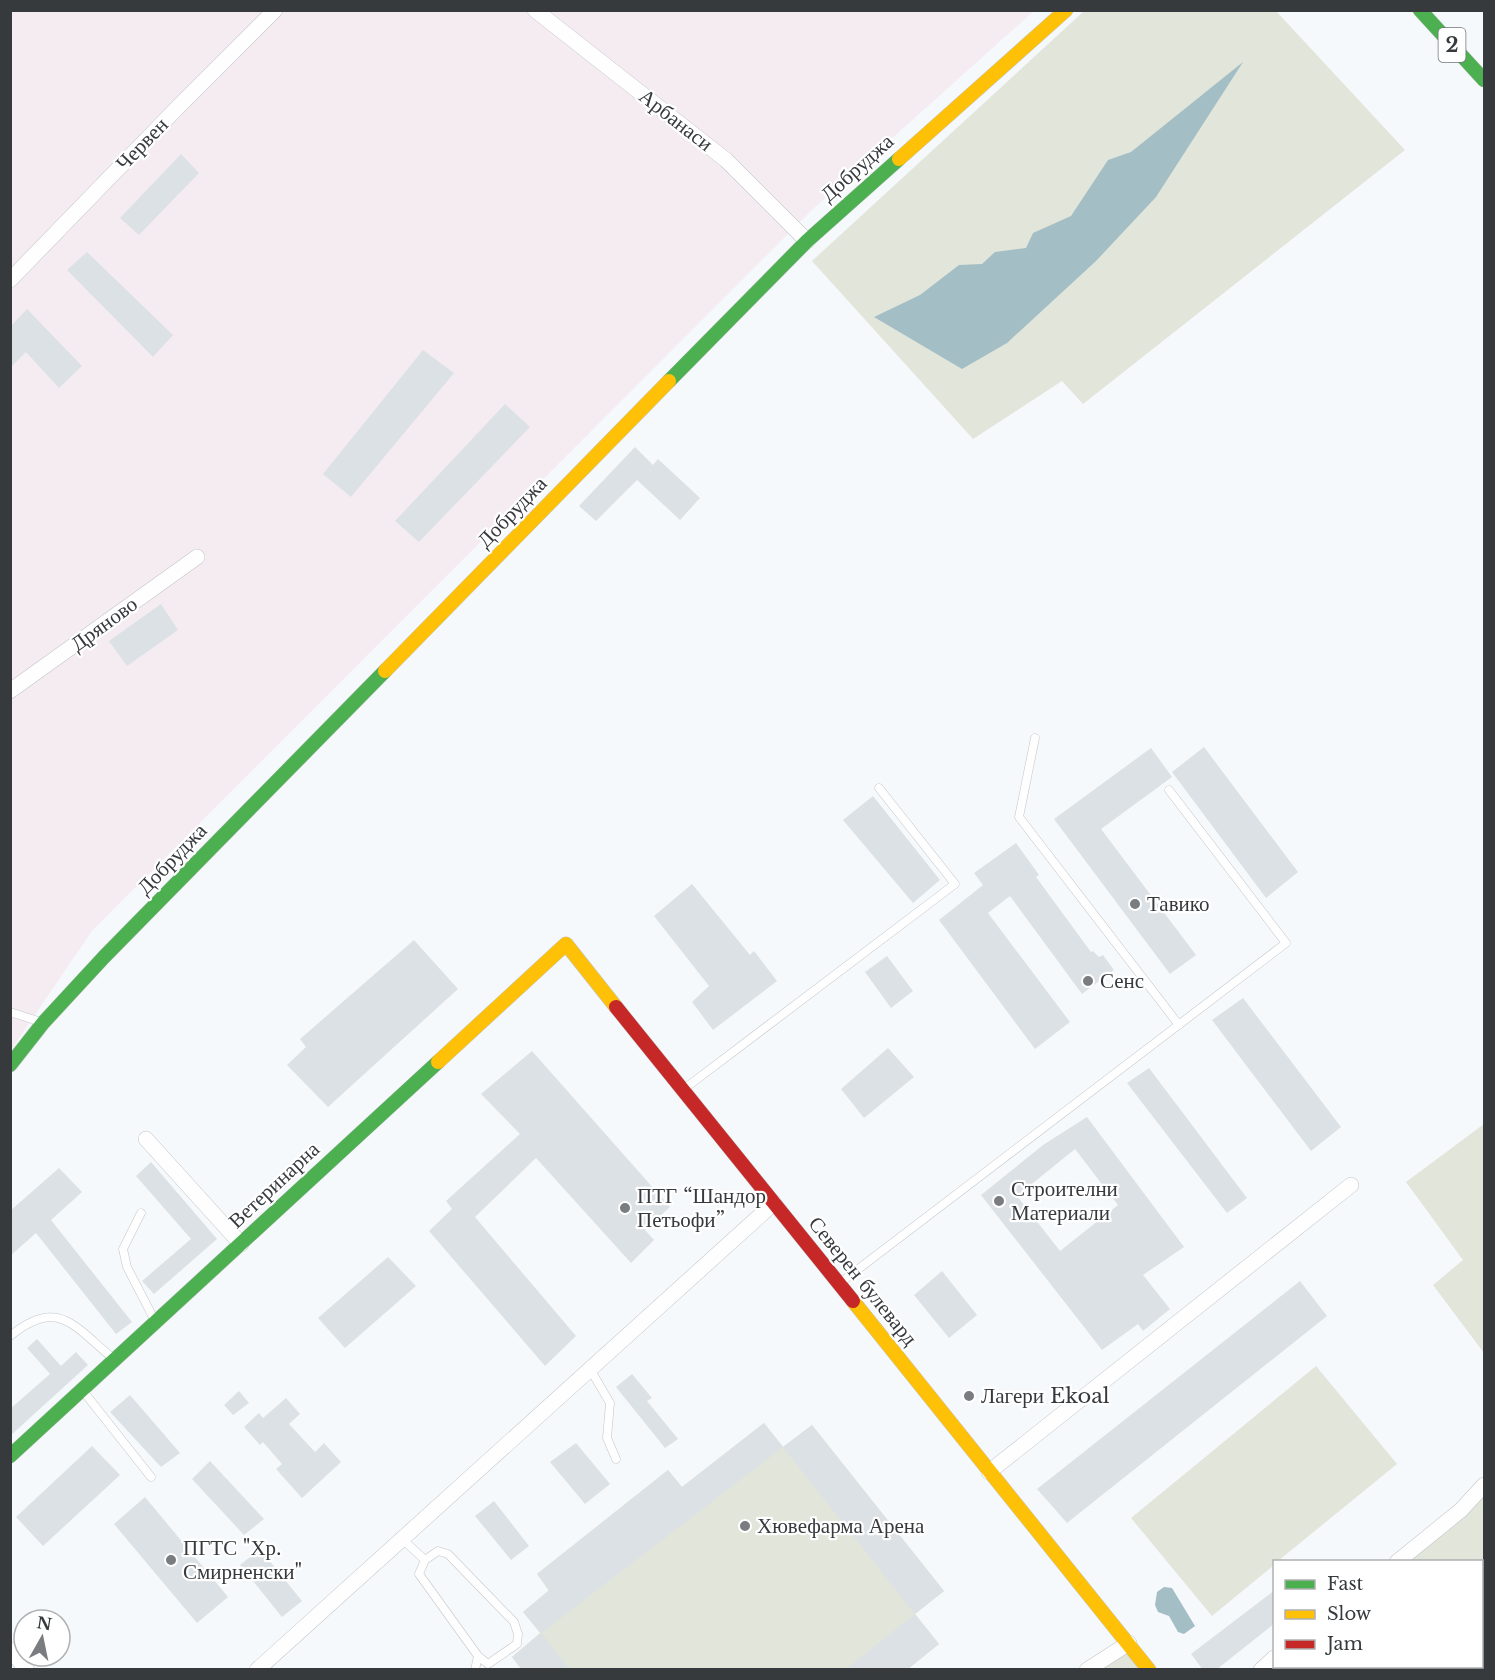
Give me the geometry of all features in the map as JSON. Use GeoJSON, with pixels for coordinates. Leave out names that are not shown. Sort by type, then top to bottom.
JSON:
{"type":"FeatureCollection","features":[{"type":"Feature","properties":{"kind":"street","name":"Червен"},"geometry":{"type":"LineString","coordinates":[[10,280],[275,10]]}},
{"type":"Feature","properties":{"kind":"street","name":"Арбанаси"},"geometry":{"type":"LineString","coordinates":[[535,10],[726,160],[807,241]]}},
{"type":"Feature","properties":{"kind":"street","name":"Добруджа"},"geometry":{"type":"LineString","coordinates":[[10,1065],[43,1023],[807,241],[1066,10]]}},
{"type":"Feature","properties":{"kind":"street","name":"2"},"geometry":{"type":"LineString","coordinates":[[1420,10],[1485,80]]}},
{"type":"Feature","properties":{"kind":"street","name":"Дряново"},"geometry":{"type":"LineString","coordinates":[[10,692],[197,557]]}},
{"type":"Feature","properties":{"kind":"street","name":"Северен булевард"},"geometry":{"type":"LineString","coordinates":[[566,944],[989,1472],[1130,1643],[1149,1670]]}},
{"type":"Feature","properties":{"kind":"street","name":"Ветеринарна"},"geometry":{"type":"LineString","coordinates":[[10,1456],[566,944]]}},
{"type":"Feature","properties":{"kind":"street"},"geometry":{"type":"LineString","coordinates":[[146,1139],[241,1244]]}},
{"type":"Feature","properties":{"kind":"street"},"geometry":{"type":"LineString","coordinates":[[989,1472],[1352,1185]]}},
{"type":"Feature","properties":{"kind":"street"},"geometry":{"type":"LineString","coordinates":[[262,1668],[774,1203]]}},
{"type":"Feature","properties":{"kind":"street"},"geometry":{"type":"LineString","coordinates":[[1399,1560],[1461,1510],[1485,1485]]}},
{"type":"Feature","properties":{"kind":"street"},"geometry":{"type":"LineString","coordinates":[[1088,1670],[1130,1643]]}},
{"type":"Feature","properties":{"kind":"street"},"geometry":{"type":"LineString","coordinates":[[10,1650],[27,1670]]}},
{"type":"Feature","properties":{"kind":"street"},"geometry":{"type":"LineString","coordinates":[[1260,1670],[1273,1660]]}},
{"type":"Feature","properties":{"kind":"lane"},"geometry":{"type":"LineString","coordinates":[[1035,738],[1019,817],[1179,1025]]}},
{"type":"Feature","properties":{"kind":"lane"},"geometry":{"type":"LineString","coordinates":[[683,1090],[955,884],[879,788]]}},
{"type":"Feature","properties":{"kind":"lane"},"geometry":{"type":"LineString","coordinates":[[839,1284],[1286,943],[1168,790]]}},
{"type":"Feature","properties":{"kind":"lane"},"geometry":{"type":"LineString","coordinates":[[10,1012],[43,1023]]}},
{"type":"Feature","properties":{"kind":"lane"},"geometry":{"type":"LineString","coordinates":[[141,1214],[123,1249],[127,1267],[156,1322]]}},
{"type":"Feature","properties":{"kind":"lane"},"geometry":{"type":"LineString","coordinates":[[10,1336],[28,1321],[46,1316],[61,1317],[116,1360]]}},
{"type":"Feature","properties":{"kind":"lane"},"geometry":{"type":"LineString","coordinates":[[590,1369],[610,1403],[608,1438],[616,1459]]}},
{"type":"Feature","properties":{"kind":"lane"},"geometry":{"type":"LineString","coordinates":[[82,1390],[151,1477]]}},
{"type":"Feature","properties":{"kind":"lane"},"geometry":{"type":"LineString","coordinates":[[402,1539],[425,1560]]}},
{"type":"Feature","properties":{"kind":"lane"},"geometry":{"type":"LineString","coordinates":[[438,1551],[448,1554],[514,1622],[518,1644],[489,1664],[478,1656],[419,1574],[425,1560],[438,1551]]}},
{"type":"Feature","properties":{"kind":"lane"},"geometry":{"type":"LineString","coordinates":[[475,1670],[478,1656]]}},
{"type":"Feature","properties":{"kind":"shaded area"},"geometry":{"type":"Polygon","coordinates":[[[11,11],[1034,11],[811,211],[92,931],[11,1050],[11,11]]]}},
{"type":"Feature","properties":{"kind":"shaded area"},"geometry":{"type":"Polygon","coordinates":[[[1084,11],[1276,11],[1405,150],[1083,404],[1062,381],[973,439],[812,261],[1084,11]]]}},
{"type":"Feature","properties":{"kind":"shaded area"},"geometry":{"type":"Polygon","coordinates":[[[1484,1124],[1484,1353],[1433,1285],[1463,1260],[1406,1182],[1484,1124]]]}},
{"type":"Feature","properties":{"kind":"shaded area"},"geometry":{"type":"Polygon","coordinates":[[[1316,1366],[1397,1464],[1279,1560],[1273,1560],[1273,1566],[1212,1616],[1131,1518],[1316,1366]]]}},
{"type":"Feature","properties":{"kind":"shaded area","name":"Хювефарма Арена"},"geometry":{"type":"Polygon","coordinates":[[[764,1423],[783,1447],[812,1425],[944,1591],[915,1614],[939,1644],[907,1669],[522,1670],[512,1657],[540,1633],[523,1612],[549,1591],[537,1574],[668,1470],[682,1487],[764,1423]]]}},
{"type":"Feature","properties":{"kind":"shaded area"},"geometry":{"type":"Polygon","coordinates":[[[1484,1495],[1484,1669],[1270,1670],[1273,1667],[1483,1668],[1483,1560],[1407,1560],[1484,1495]]]}},
{"type":"Feature","properties":{"kind":"shaded area"},"geometry":{"type":"Polygon","coordinates":[[[1122,1645],[1140,1670],[1084,1670],[1122,1645]]]}},
{"type":"Feature","properties":{"kind":"water"},"geometry":{"type":"Polygon","coordinates":[[[1243,62],[1156,197],[1096,261],[1007,343],[962,369],[874,317],[920,295],[959,265],[982,264],[995,252],[1026,248],[1033,233],[1071,216],[1108,160],[1131,152],[1243,62]]]}},
{"type":"Feature","properties":{"kind":"water"},"geometry":{"type":"Polygon","coordinates":[[[1164,1587],[1172,1588],[1195,1626],[1184,1634],[1178,1632],[1169,1616],[1158,1612],[1155,1605],[1157,1592],[1164,1587]]]}},
{"type":"Feature","properties":{"kind":"building"},"geometry":{"type":"Polygon","coordinates":[[[181,154],[199,173],[139,235],[120,218],[181,154]]]}},
{"type":"Feature","properties":{"kind":"building"},"geometry":{"type":"Polygon","coordinates":[[[87,252],[173,335],[153,357],[67,270],[87,252]]]}},
{"type":"Feature","properties":{"kind":"building"},"geometry":{"type":"Polygon","coordinates":[[[27,309],[82,366],[59,388],[26,352],[10,368],[10,327],[27,309]]]}},
{"type":"Feature","properties":{"kind":"building"},"geometry":{"type":"Polygon","coordinates":[[[423,350],[454,373],[351,497],[323,474],[423,350]]]}},
{"type":"Feature","properties":{"kind":"building"},"geometry":{"type":"Polygon","coordinates":[[[505,404],[530,427],[419,542],[395,521],[505,404]]]}},
{"type":"Feature","properties":{"kind":"building"},"geometry":{"type":"Polygon","coordinates":[[[635,447],[653,465],[658,459],[700,498],[680,520],[637,480],[596,521],[579,506],[635,447]]]}},
{"type":"Feature","properties":{"kind":"building"},"geometry":{"type":"Polygon","coordinates":[[[161,604],[178,630],[127,666],[109,641],[161,604]]]}},
{"type":"Feature","properties":{"kind":"building"},"geometry":{"type":"Polygon","coordinates":[[[1204,747],[1298,872],[1266,898],[1172,772],[1204,747]]]}},
{"type":"Feature","properties":{"kind":"building"},"geometry":{"type":"Polygon","coordinates":[[[1151,748],[1172,777],[1101,829],[1196,955],[1170,974],[1054,819],[1151,748]]]}},
{"type":"Feature","properties":{"kind":"building"},"geometry":{"type":"Polygon","coordinates":[[[873,796],[940,880],[913,903],[843,820],[873,796]]]}},
{"type":"Feature","properties":{"kind":"building"},"geometry":{"type":"Polygon","coordinates":[[[1016,843],[1039,875],[1036,877],[1091,952],[1093,951],[1099,957],[1103,955],[1114,970],[1082,994],[1010,896],[988,913],[1070,1022],[1035,1049],[939,920],[983,885],[974,873],[1016,843]]]}},
{"type":"Feature","properties":{"kind":"building"},"geometry":{"type":"Polygon","coordinates":[[[692,884],[750,955],[754,951],[777,981],[713,1030],[692,1002],[709,986],[654,916],[692,884]]]}},
{"type":"Feature","properties":{"kind":"building"},"geometry":{"type":"Polygon","coordinates":[[[414,940],[458,989],[328,1107],[287,1065],[306,1047],[300,1039],[414,940]]]}},
{"type":"Feature","properties":{"kind":"building"},"geometry":{"type":"Polygon","coordinates":[[[887,956],[913,991],[891,1008],[865,972],[887,956]]]}},
{"type":"Feature","properties":{"kind":"building"},"geometry":{"type":"Polygon","coordinates":[[[1243,998],[1341,1127],[1311,1151],[1212,1020],[1243,998]]]}},
{"type":"Feature","properties":{"kind":"building"},"geometry":{"type":"Polygon","coordinates":[[[888,1048],[914,1077],[864,1118],[841,1089],[888,1048]]]}},
{"type":"Feature","properties":{"kind":"building","name":"ПТГ “Шандор Петьофи”"},"geometry":{"type":"Polygon","coordinates":[[[532,1051],[670,1207],[645,1230],[654,1240],[631,1263],[536,1158],[475,1217],[576,1336],[545,1366],[429,1231],[452,1209],[446,1201],[520,1134],[481,1094],[532,1051]]]}},
{"type":"Feature","properties":{"kind":"building"},"geometry":{"type":"Polygon","coordinates":[[[1149,1068],[1247,1198],[1227,1213],[1127,1083],[1149,1068]]]}},
{"type":"Feature","properties":{"kind":"building"},"geometry":{"type":"Polygon","coordinates":[[[1087,1117],[1184,1247],[1143,1275],[1170,1309],[1143,1331],[1138,1324],[1102,1350],[981,1195],[1043,1145],[1087,1117]],[[1075,1149],[1017,1196],[1060,1251],[1118,1205],[1075,1149]]]}},
{"type":"Feature","properties":{"kind":"building"},"geometry":{"type":"Polygon","coordinates":[[[151,1162],[217,1239],[154,1294],[142,1281],[191,1239],[136,1176],[151,1162]]]}},
{"type":"Feature","properties":{"kind":"building"},"geometry":{"type":"Polygon","coordinates":[[[59,1168],[82,1192],[51,1220],[132,1322],[116,1334],[36,1233],[10,1256],[10,1211],[59,1168]]]}},
{"type":"Feature","properties":{"kind":"building"},"geometry":{"type":"Polygon","coordinates":[[[388,1257],[416,1286],[345,1348],[318,1318],[388,1257]]]}},
{"type":"Feature","properties":{"kind":"building"},"geometry":{"type":"Polygon","coordinates":[[[942,1271],[977,1315],[949,1338],[914,1295],[942,1271]]]}},
{"type":"Feature","properties":{"kind":"building"},"geometry":{"type":"Polygon","coordinates":[[[1300,1281],[1327,1316],[1067,1523],[1037,1489],[1300,1281]]]}},
{"type":"Feature","properties":{"kind":"building"},"geometry":{"type":"Polygon","coordinates":[[[37,1339],[61,1366],[76,1352],[88,1365],[10,1436],[10,1409],[50,1374],[27,1348],[37,1339]]]}},
{"type":"Feature","properties":{"kind":"building"},"geometry":{"type":"Polygon","coordinates":[[[632,1374],[652,1398],[647,1401],[678,1439],[665,1448],[616,1387],[632,1374]]]}},
{"type":"Feature","properties":{"kind":"building"},"geometry":{"type":"Polygon","coordinates":[[[239,1391],[249,1403],[233,1415],[224,1405],[239,1391]]]}},
{"type":"Feature","properties":{"kind":"building"},"geometry":{"type":"Polygon","coordinates":[[[130,1395],[180,1453],[161,1467],[110,1412],[130,1395]]]}},
{"type":"Feature","properties":{"kind":"building"},"geometry":{"type":"Polygon","coordinates":[[[286,1398],[300,1414],[289,1424],[315,1452],[324,1443],[341,1462],[302,1498],[276,1469],[282,1464],[263,1442],[260,1445],[244,1427],[259,1413],[263,1418],[286,1398]]]}},
{"type":"Feature","properties":{"kind":"building"},"geometry":{"type":"Polygon","coordinates":[[[764,1423],[783,1447],[541,1633],[523,1612],[549,1590],[537,1574],[668,1470],[682,1487],[764,1423]]]}},
{"type":"Feature","properties":{"kind":"building"},"geometry":{"type":"Polygon","coordinates":[[[812,1425],[944,1591],[915,1614],[783,1447],[812,1425]]]}},
{"type":"Feature","properties":{"kind":"building"},"geometry":{"type":"Polygon","coordinates":[[[576,1443],[610,1484],[585,1504],[550,1462],[576,1443]]]}},
{"type":"Feature","properties":{"kind":"building"},"geometry":{"type":"Polygon","coordinates":[[[92,1446],[120,1475],[43,1546],[16,1517],[92,1446]]]}},
{"type":"Feature","properties":{"kind":"building"},"geometry":{"type":"Polygon","coordinates":[[[210,1461],[264,1519],[244,1535],[192,1479],[210,1461]]]}},
{"type":"Feature","properties":{"kind":"building","name":"ПГТС \"Хр. Смирненски\""},"geometry":{"type":"Polygon","coordinates":[[[145,1497],[228,1597],[197,1623],[114,1524],[145,1497]]]}},
{"type":"Feature","properties":{"kind":"building"},"geometry":{"type":"Polygon","coordinates":[[[494,1501],[529,1546],[511,1560],[475,1516],[494,1501]]]}},
{"type":"Feature","properties":{"kind":"building"},"geometry":{"type":"Polygon","coordinates":[[[260,1549],[302,1601],[282,1617],[240,1565],[260,1549]]]}},
{"type":"Feature","properties":{"kind":"building"},"geometry":{"type":"Polygon","coordinates":[[[1273,1592],[1273,1625],[1216,1670],[1203,1670],[1191,1654],[1273,1592]]]}},
{"type":"Feature","properties":{"kind":"building"},"geometry":{"type":"Polygon","coordinates":[[[915,1614],[939,1644],[907,1670],[845,1670],[915,1614]]]}},
{"type":"Feature","properties":{"kind":"building"},"geometry":{"type":"Polygon","coordinates":[[[541,1633],[570,1670],[522,1670],[512,1657],[541,1633]]]}},
{"type":"Feature","properties":{"kind":"traffic: fast"},"geometry":{"type":"LineString","coordinates":[[1420,10],[1484,80]]}},
{"type":"Feature","properties":{"kind":"traffic: fast"},"geometry":{"type":"LineString","coordinates":[[669,381],[807,241],[899,159]]}},
{"type":"Feature","properties":{"kind":"traffic: fast"},"geometry":{"type":"LineString","coordinates":[[10,1065],[43,1023],[104,957],[385,671]]}},
{"type":"Feature","properties":{"kind":"traffic: fast"},"geometry":{"type":"LineString","coordinates":[[10,1456],[438,1062]]}},
{"type":"Feature","properties":{"kind":"traffic: slow"},"geometry":{"type":"LineString","coordinates":[[899,159],[1066,10]]}},
{"type":"Feature","properties":{"kind":"traffic: slow"},"geometry":{"type":"LineString","coordinates":[[385,671],[669,381]]}},
{"type":"Feature","properties":{"kind":"traffic: slow"},"geometry":{"type":"LineString","coordinates":[[438,1062],[566,944],[616,1007]]}},
{"type":"Feature","properties":{"kind":"traffic: slow"},"geometry":{"type":"LineString","coordinates":[[853,1301],[1149,1670]]}},
{"type":"Feature","properties":{"kind":"traffic: jam"},"geometry":{"type":"LineString","coordinates":[[616,1007],[853,1301]]}},
{"type":"Feature","properties":{"kind":"place","name":"Тавико"},"geometry":{"type":"Point","coordinates":[1135,904]}},
{"type":"Feature","properties":{"kind":"place","name":"Сенс"},"geometry":{"type":"Point","coordinates":[1088,981]}},
{"type":"Feature","properties":{"kind":"place","name":"Строителни Материали"},"geometry":{"type":"Point","coordinates":[999,1201]}},
{"type":"Feature","properties":{"kind":"place","name":"ПТГ “Шандор Петьофи”"},"geometry":{"type":"Point","coordinates":[625,1208]}},
{"type":"Feature","properties":{"kind":"place","name":"Лагери Ekoal"},"geometry":{"type":"Point","coordinates":[969,1396]}},
{"type":"Feature","properties":{"kind":"place","name":"Хювефарма Арена"},"geometry":{"type":"Point","coordinates":[745,1526]}},
{"type":"Feature","properties":{"kind":"place","name":"ПГТС \"Хр. Смирненски\""},"geometry":{"type":"Point","coordinates":[171,1560]}}]}
